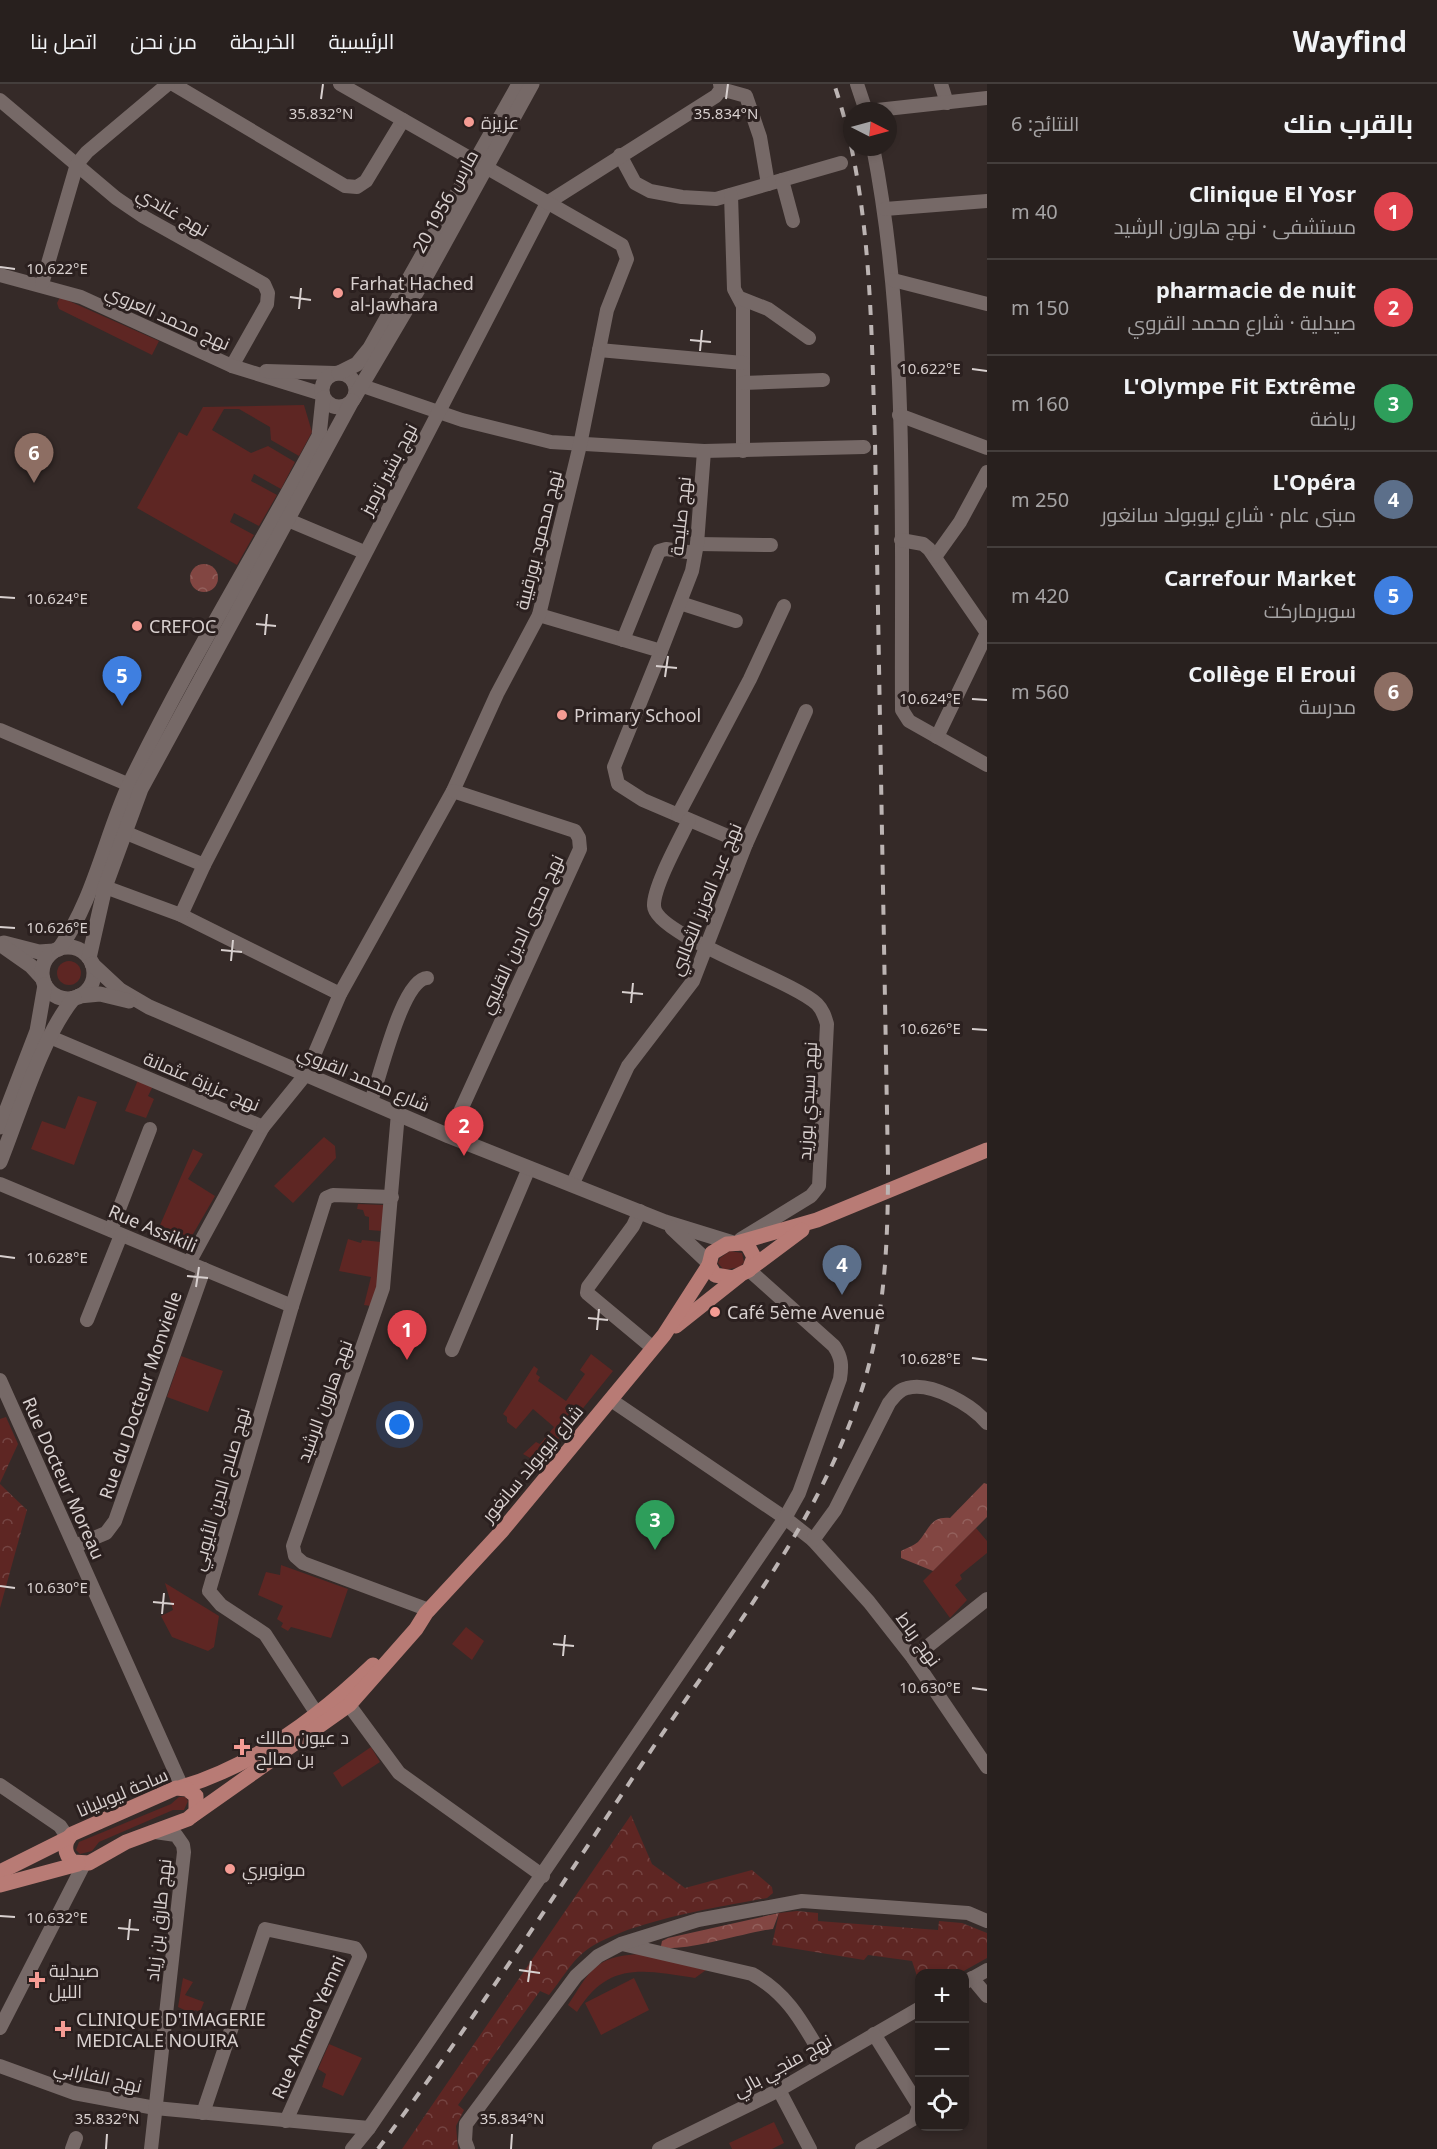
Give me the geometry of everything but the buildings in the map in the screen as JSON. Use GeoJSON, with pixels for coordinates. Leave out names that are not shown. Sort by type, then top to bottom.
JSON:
{"type":"FeatureCollection","features":[{"type":"Feature","properties":{"kind":"main road","name":"20 مارس 1956"},"geometry":{"type":"LineString","coordinates":[[135,787],[288,520],[355,392],[481,164],[519,84]]}},
{"type":"Feature","properties":{"kind":"main road","name":"20 مارس 1956"},"geometry":{"type":"LineString","coordinates":[[337,373],[357,364],[370,348],[532,84]]}},
{"type":"Feature","properties":{"kind":"main road"},"geometry":{"type":"LineString","coordinates":[[0,1127],[37,1031],[44,982],[44,964],[69,934],[182,682],[319,436],[322,396],[323,383],[337,373],[348,375],[355,392],[337,407],[322,396]]}},
{"type":"Feature","properties":{"kind":"main road"},"geometry":{"type":"LineString","coordinates":[[0,1162],[61,1014],[77,997],[86,992],[93,979],[91,961],[105,887],[124,832],[135,787]]}},
{"type":"Feature","properties":{"kind":"main road","name":"شارع محمد القروي"},"geometry":{"type":"LineString","coordinates":[[0,943],[39,952],[75,948],[120,990],[149,1007],[449,1136],[665,1222],[735,1243]]}},
{"type":"Feature","properties":{"kind":"main road","name":"شارع محمد القروي"},"geometry":{"type":"LineString","coordinates":[[0,943],[31,966],[57,996],[77,997],[100,994],[149,1007]]}},
{"type":"Feature","properties":{"kind":"main road","name":"شارع ليوبولد سانغور"},"geometry":{"type":"LineString","coordinates":[[664,1335],[773,1250],[817,1220],[862,1199],[986,1152]]}},
{"type":"Feature","properties":{"kind":"main road","name":"شارع ليوبولد سانغور"},"geometry":{"type":"LineString","coordinates":[[192,1816],[349,1705],[416,1629],[428,1611],[501,1532],[664,1335],[716,1250],[817,1220]]}},
{"type":"Feature","properties":{"kind":"main road","name":"شارع محمد القروي"},"geometry":{"type":"LineString","coordinates":[[665,1222],[709,1264]]}},
{"type":"Feature","properties":{"kind":"main road"},"geometry":{"type":"LineString","coordinates":[[709,1264],[715,1275],[727,1278],[746,1272],[754,1263],[752,1251],[748,1246],[735,1243]]}},
{"type":"Feature","properties":{"kind":"main road","name":"شارع ليوبولد سانغور"},"geometry":{"type":"LineString","coordinates":[[182,1787],[218,1776],[269,1747],[317,1714],[378,1660],[410,1622],[428,1611]]}},
{"type":"Feature","properties":{"kind":"main road","name":"ساحة ليوبليانا"},"geometry":{"type":"LineString","coordinates":[[81,1864],[66,1854],[68,1838],[182,1787],[196,1796],[197,1807],[192,1816]]}},
{"type":"Feature","properties":{"kind":"main road"},"geometry":{"type":"LineString","coordinates":[[0,1885],[81,1864],[147,1833],[192,1816]]}},
{"type":"Feature","properties":{"kind":"main road"},"geometry":{"type":"LineString","coordinates":[[0,1872],[68,1838]]}},
{"type":"Feature","properties":{"kind":"street"},"geometry":{"type":"LineString","coordinates":[[42,284],[78,164],[87,152],[168,84]]}},
{"type":"Feature","properties":{"kind":"street"},"geometry":{"type":"LineString","coordinates":[[173,84],[345,186],[357,187],[366,181],[403,120]]}},
{"type":"Feature","properties":{"kind":"street","name":"نهج محمود بورقيبة"},"geometry":{"type":"LineString","coordinates":[[263,1127],[306,1074],[340,994],[453,791],[497,694],[539,615],[580,445],[607,310],[627,258],[627,252],[622,244],[340,84]]}},
{"type":"Feature","properties":{"kind":"street"},"geometry":{"type":"LineString","coordinates":[[857,84],[864,102]]}},
{"type":"Feature","properties":{"kind":"street"},"geometry":{"type":"LineString","coordinates":[[941,84],[947,103]]}},
{"type":"Feature","properties":{"kind":"street"},"geometry":{"type":"LineString","coordinates":[[721,87],[746,96],[775,182],[793,220]]}},
{"type":"Feature","properties":{"kind":"street","name":"نهج بشير ترميز"},"geometry":{"type":"LineString","coordinates":[[181,915],[204,865],[364,552],[440,412],[548,203],[620,154],[662,131],[716,96],[721,87]]}},
{"type":"Feature","properties":{"kind":"street"},"geometry":{"type":"LineString","coordinates":[[897,108],[987,98]]}},
{"type":"Feature","properties":{"kind":"street","name":"نهج غاندي"},"geometry":{"type":"LineString","coordinates":[[0,100],[116,198],[144,217],[264,284],[268,294],[267,304],[232,366]]}},
{"type":"Feature","properties":{"kind":"street"},"geometry":{"type":"LineString","coordinates":[[620,154],[635,183],[650,191],[682,197],[716,199],[841,163]]}},
{"type":"Feature","properties":{"kind":"street"},"geometry":{"type":"LineString","coordinates":[[875,156],[885,209],[893,280],[899,414],[902,710],[909,721],[987,765]]}},
{"type":"Feature","properties":{"kind":"street"},"geometry":{"type":"LineString","coordinates":[[730,195],[734,289],[743,306],[743,451]]}},
{"type":"Feature","properties":{"kind":"street"},"geometry":{"type":"LineString","coordinates":[[885,209],[987,201]]}},
{"type":"Feature","properties":{"kind":"street","name":"نهج محمد العروي"},"geometry":{"type":"LineString","coordinates":[[0,275],[42,284],[81,297],[232,366],[252,370],[322,396]]}},
{"type":"Feature","properties":{"kind":"street"},"geometry":{"type":"LineString","coordinates":[[893,280],[987,304]]}},
{"type":"Feature","properties":{"kind":"street"},"geometry":{"type":"LineString","coordinates":[[740,298],[768,309],[809,338]]}},
{"type":"Feature","properties":{"kind":"street"},"geometry":{"type":"LineString","coordinates":[[599,350],[743,363]]}},
{"type":"Feature","properties":{"kind":"street"},"geometry":{"type":"LineString","coordinates":[[252,370],[337,373]]}},
{"type":"Feature","properties":{"kind":"street"},"geometry":{"type":"LineString","coordinates":[[743,383],[823,380]]}},
{"type":"Feature","properties":{"kind":"street"},"geometry":{"type":"LineString","coordinates":[[355,392],[540,439],[580,445],[704,451],[864,447]]}},
{"type":"Feature","properties":{"kind":"street"},"geometry":{"type":"LineString","coordinates":[[899,414],[987,448]]}},
{"type":"Feature","properties":{"kind":"street","name":"نهج صليحة"},"geometry":{"type":"LineString","coordinates":[[683,818],[627,792],[618,784],[614,775],[614,767],[680,603],[696,548],[704,451]]}},
{"type":"Feature","properties":{"kind":"street"},"geometry":{"type":"LineString","coordinates":[[935,557],[960,522],[987,472]]}},
{"type":"Feature","properties":{"kind":"street"},"geometry":{"type":"LineString","coordinates":[[288,520],[364,552]]}},
{"type":"Feature","properties":{"kind":"street"},"geometry":{"type":"LineString","coordinates":[[901,540],[923,544],[935,557],[987,633],[937,737]]}},
{"type":"Feature","properties":{"kind":"street"},"geometry":{"type":"LineString","coordinates":[[623,640],[659,551],[771,545]]}},
{"type":"Feature","properties":{"kind":"street"},"geometry":{"type":"LineString","coordinates":[[680,603],[736,621]]}},
{"type":"Feature","properties":{"kind":"street"},"geometry":{"type":"LineString","coordinates":[[708,947],[664,922],[654,908],[659,885],[683,818],[784,606]]}},
{"type":"Feature","properties":{"kind":"street"},"geometry":{"type":"LineString","coordinates":[[539,615],[661,651]]}},
{"type":"Feature","properties":{"kind":"street","name":"نهج عبد العزيز الثعالبي"},"geometry":{"type":"LineString","coordinates":[[572,1185],[624,1073],[690,987],[708,947],[746,844],[806,711]]}},
{"type":"Feature","properties":{"kind":"street"},"geometry":{"type":"LineString","coordinates":[[0,730],[135,787]]}},
{"type":"Feature","properties":{"kind":"street","name":"نهج محيي الدين القليبي"},"geometry":{"type":"LineString","coordinates":[[449,1136],[580,849],[579,838],[575,831],[453,791]]}},
{"type":"Feature","properties":{"kind":"street"},"geometry":{"type":"LineString","coordinates":[[683,818],[746,844]]}},
{"type":"Feature","properties":{"kind":"street"},"geometry":{"type":"LineString","coordinates":[[124,832],[204,865]]}},
{"type":"Feature","properties":{"kind":"street"},"geometry":{"type":"LineString","coordinates":[[105,887],[181,915],[340,994]]}},
{"type":"Feature","properties":{"kind":"street","name":"نهج سيدي بوزيد"},"geometry":{"type":"LineString","coordinates":[[708,947],[816,1003],[823,1012],[828,1034],[821,1176],[816,1192],[735,1243]]}},
{"type":"Feature","properties":{"kind":"street"},"geometry":{"type":"LineString","coordinates":[[371,1101],[400,1009],[417,981],[427,978]]}},
{"type":"Feature","properties":{"kind":"street","name":"نهج عزيزة عثمانة"},"geometry":{"type":"LineString","coordinates":[[50,1037],[263,1127],[189,1263]]}},
{"type":"Feature","properties":{"kind":"street","name":"نهج هارون الرشيد"},"geometry":{"type":"LineString","coordinates":[[398,1113],[381,1297],[293,1546],[295,1556],[303,1563],[428,1611]]}},
{"type":"Feature","properties":{"kind":"street"},"geometry":{"type":"LineString","coordinates":[[87,1320],[150,1129]]}},
{"type":"Feature","properties":{"kind":"street"},"geometry":{"type":"LineString","coordinates":[[452,1350],[529,1168]]}},
{"type":"Feature","properties":{"kind":"street","name":"Rue Assikili"},"geometry":{"type":"LineString","coordinates":[[0,1184],[292,1306]]}},
{"type":"Feature","properties":{"kind":"street"},"geometry":{"type":"LineString","coordinates":[[292,1306],[327,1198],[333,1195],[392,1197]]}},
{"type":"Feature","properties":{"kind":"street"},"geometry":{"type":"LineString","coordinates":[[640,1211],[588,1287],[587,1293],[653,1348]]}},
{"type":"Feature","properties":{"kind":"street","name":"Rue du Docteur Monvielle"},"geometry":{"type":"LineString","coordinates":[[75,1546],[106,1533],[116,1521],[204,1269]]}},
{"type":"Feature","properties":{"kind":"street"},"geometry":{"type":"LineString","coordinates":[[352,2149],[369,2128],[543,1876],[785,1518],[799,1493],[840,1380],[842,1366],[834,1346],[746,1272]]}},
{"type":"Feature","properties":{"kind":"street","name":"نهج صلاح الدين الأيوبي"},"geometry":{"type":"LineString","coordinates":[[292,1306],[209,1591],[221,1605],[265,1634],[317,1714]]}},
{"type":"Feature","properties":{"kind":"street","name":"Rue Docteur Moreau"},"geometry":{"type":"LineString","coordinates":[[0,1380],[182,1787]]}},
{"type":"Feature","properties":{"kind":"street"},"geometry":{"type":"LineString","coordinates":[[813,1540],[835,1510],[889,1403],[898,1392],[907,1387],[919,1387],[942,1393],[963,1402],[986,1418]]}},
{"type":"Feature","properties":{"kind":"street","name":"نهج رباط"},"geometry":{"type":"LineString","coordinates":[[611,1400],[785,1518],[813,1540],[856,1586],[913,1658],[987,1767]]}},
{"type":"Feature","properties":{"kind":"street"},"geometry":{"type":"LineString","coordinates":[[913,1658],[987,1599]]}},
{"type":"Feature","properties":{"kind":"street"},"geometry":{"type":"LineString","coordinates":[[349,1705],[399,1773],[543,1876]]}},
{"type":"Feature","properties":{"kind":"street"},"geometry":{"type":"LineString","coordinates":[[0,1785],[60,1826],[68,1838]]}},
{"type":"Feature","properties":{"kind":"street","name":"نهج طارق بن زياد"},"geometry":{"type":"LineString","coordinates":[[147,1833],[164,1831],[176,1835],[181,1840],[184,1852],[151,2149]]}},
{"type":"Feature","properties":{"kind":"street"},"geometry":{"type":"LineString","coordinates":[[0,2028],[81,1864]]}},
{"type":"Feature","properties":{"kind":"street"},"geometry":{"type":"LineString","coordinates":[[468,2149],[464,2132],[466,2124],[557,1999],[587,1964],[621,1944],[698,1920],[802,1901],[968,1913],[987,1921]]}},
{"type":"Feature","properties":{"kind":"street","name":"Rue Ahmed Yemni"},"geometry":{"type":"LineString","coordinates":[[203,2114],[266,1929],[355,1948],[360,1953],[286,2121]]}},
{"type":"Feature","properties":{"kind":"street"},"geometry":{"type":"LineString","coordinates":[[621,1944],[752,1974],[769,1984],[784,1997],[825,2061]]}},
{"type":"Feature","properties":{"kind":"street"},"geometry":{"type":"LineString","coordinates":[[969,1980],[987,1970]]}},
{"type":"Feature","properties":{"kind":"street"},"geometry":{"type":"LineString","coordinates":[[969,1982],[987,1996]]}},
{"type":"Feature","properties":{"kind":"street","name":"نهج منجي بالي"},"geometry":{"type":"LineString","coordinates":[[659,2149],[779,2090],[825,2061],[915,2011]]}},
{"type":"Feature","properties":{"kind":"street"},"geometry":{"type":"LineString","coordinates":[[862,2149],[915,2118],[920,2106],[874,2034]]}},
{"type":"Feature","properties":{"kind":"street","name":"نهج الفارابي"},"geometry":{"type":"LineString","coordinates":[[0,2066],[74,2093],[155,2108],[369,2128]]}},
{"type":"Feature","properties":{"kind":"street"},"geometry":{"type":"LineString","coordinates":[[779,2090],[810,2149]]}},
{"type":"Feature","properties":{"kind":"green space"},"geometry":{"type":"Polygon","coordinates":[[[60,297],[159,341],[152,355],[59,309],[57,303],[60,297]]]}},
{"type":"Feature","properties":{"kind":"green space"},"geometry":{"type":"Polygon","coordinates":[[[304,405],[312,432],[299,456],[271,440],[270,427],[239,409],[224,409],[212,430],[251,453],[268,446],[295,462],[281,489],[254,474],[251,481],[277,495],[259,526],[234,513],[230,522],[254,535],[237,565],[137,508],[179,432],[187,436],[203,407],[304,405]]]}},
{"type":"Feature","properties":{"kind":"green space"},"geometry":{"type":"Polygon","coordinates":[[[204,564],[214,568],[218,578],[214,588],[204,592],[194,588],[190,578],[194,568],[204,564]]]}},
{"type":"Feature","properties":{"kind":"green space"},"geometry":{"type":"Polygon","coordinates":[[[69,961],[74,962],[80,968],[80,978],[74,984],[69,985],[64,984],[58,978],[57,973],[58,968],[64,962],[69,961]]]}},
{"type":"Feature","properties":{"kind":"green space"},"geometry":{"type":"Polygon","coordinates":[[[138,1080],[153,1086],[148,1096],[154,1099],[146,1118],[125,1111],[138,1080]]]}},
{"type":"Feature","properties":{"kind":"green space"},"geometry":{"type":"Polygon","coordinates":[[[78,1096],[97,1102],[74,1165],[31,1149],[42,1121],[65,1129],[78,1096]]]}},
{"type":"Feature","properties":{"kind":"green space"},"geometry":{"type":"Polygon","coordinates":[[[324,1137],[335,1146],[336,1158],[293,1203],[274,1186],[324,1137]]]}},
{"type":"Feature","properties":{"kind":"green space"},"geometry":{"type":"Polygon","coordinates":[[[193,1149],[203,1154],[188,1179],[215,1196],[185,1248],[180,1250],[154,1239],[193,1149]]]}},
{"type":"Feature","properties":{"kind":"green space"},"geometry":{"type":"Polygon","coordinates":[[[358,1204],[384,1205],[382,1231],[369,1230],[369,1217],[365,1216],[363,1210],[357,1209],[358,1204]]]}},
{"type":"Feature","properties":{"kind":"green space"},"geometry":{"type":"Polygon","coordinates":[[[348,1239],[361,1243],[362,1240],[381,1242],[378,1288],[371,1306],[364,1305],[371,1277],[339,1271],[348,1239]]]}},
{"type":"Feature","properties":{"kind":"green space"},"geometry":{"type":"Polygon","coordinates":[[[730,1251],[742,1253],[744,1262],[740,1267],[724,1270],[718,1263],[720,1258],[730,1251]]]}},
{"type":"Feature","properties":{"kind":"green space"},"geometry":{"type":"Polygon","coordinates":[[[591,1354],[613,1371],[539,1463],[523,1454],[536,1442],[540,1444],[554,1427],[533,1409],[516,1429],[507,1422],[507,1417],[503,1414],[534,1366],[538,1369],[536,1374],[540,1377],[538,1381],[566,1401],[585,1374],[580,1370],[591,1354]]]}},
{"type":"Feature","properties":{"kind":"green space"},"geometry":{"type":"Polygon","coordinates":[[[181,1356],[223,1371],[208,1412],[167,1397],[181,1356]]]}},
{"type":"Feature","properties":{"kind":"green space"},"geometry":{"type":"Polygon","coordinates":[[[6,1417],[18,1444],[0,1483],[0,1419],[6,1417]]]}},
{"type":"Feature","properties":{"kind":"green space"},"geometry":{"type":"Polygon","coordinates":[[[984,1483],[987,1484],[987,1517],[933,1571],[901,1558],[901,1551],[918,1542],[938,1519],[950,1518],[984,1483]]]}},
{"type":"Feature","properties":{"kind":"green space"},"geometry":{"type":"Polygon","coordinates":[[[0,1484],[27,1510],[0,1608],[0,1484]]]}},
{"type":"Feature","properties":{"kind":"green space"},"geometry":{"type":"Polygon","coordinates":[[[976,1528],[987,1541],[987,1553],[960,1575],[962,1579],[955,1585],[967,1600],[950,1618],[923,1581],[976,1528]]]}},
{"type":"Feature","properties":{"kind":"green space"},"geometry":{"type":"Polygon","coordinates":[[[281,1565],[348,1589],[331,1638],[291,1627],[288,1631],[281,1627],[283,1623],[277,1619],[283,1606],[258,1595],[266,1572],[280,1575],[281,1565]]]}},
{"type":"Feature","properties":{"kind":"green space"},"geometry":{"type":"Polygon","coordinates":[[[165,1583],[219,1616],[214,1647],[208,1651],[172,1637],[161,1616],[173,1610],[165,1583]]]}},
{"type":"Feature","properties":{"kind":"green space"},"geometry":{"type":"Polygon","coordinates":[[[466,1627],[484,1641],[472,1660],[452,1644],[466,1627]]]}},
{"type":"Feature","properties":{"kind":"green space"},"geometry":{"type":"Polygon","coordinates":[[[371,1747],[380,1762],[342,1787],[333,1773],[371,1747]]]}},
{"type":"Feature","properties":{"kind":"green space"},"geometry":{"type":"Polygon","coordinates":[[[179,1797],[185,1797],[188,1801],[184,1810],[173,1810],[99,1842],[92,1851],[80,1854],[76,1850],[79,1842],[171,1804],[179,1797]]]}},
{"type":"Feature","properties":{"kind":"green space"},"geometry":{"type":"Polygon","coordinates":[[[631,1815],[652,1864],[685,1888],[752,1870],[772,1887],[773,1893],[767,1898],[646,1924],[601,1941],[584,1952],[549,1995],[540,1991],[458,2105],[464,2110],[456,2126],[458,2149],[402,2149],[631,1815]]]}},
{"type":"Feature","properties":{"kind":"green space"},"geometry":{"type":"Polygon","coordinates":[[[797,1911],[818,1913],[818,1921],[938,1930],[939,1921],[962,1923],[987,1933],[987,1958],[967,1969],[915,1970],[912,1961],[868,1955],[864,1960],[772,1945],[779,1913],[797,1911]]]}},
{"type":"Feature","properties":{"kind":"green space"},"geometry":{"type":"Polygon","coordinates":[[[779,1913],[773,1929],[697,1945],[669,1948],[661,1946],[662,1941],[668,1938],[779,1913]]]}},
{"type":"Feature","properties":{"kind":"green space"},"geometry":{"type":"Polygon","coordinates":[[[639,1954],[706,1970],[695,1978],[659,1973],[628,1973],[601,1984],[577,2012],[568,2005],[589,1974],[603,1962],[612,1958],[639,1954]]]}},
{"type":"Feature","properties":{"kind":"green space"},"geometry":{"type":"Polygon","coordinates":[[[183,1978],[193,1982],[185,1995],[204,2002],[200,2012],[195,2010],[193,2014],[178,2007],[183,1978]]]}},
{"type":"Feature","properties":{"kind":"green space"},"geometry":{"type":"Polygon","coordinates":[[[634,1978],[649,2010],[601,2035],[585,2003],[634,1978]]]}},
{"type":"Feature","properties":{"kind":"green space"},"geometry":{"type":"Polygon","coordinates":[[[329,2044],[362,2058],[343,2096],[322,2087],[326,2074],[318,2069],[329,2044]]]}},
{"type":"Feature","properties":{"kind":"green space"},"geometry":{"type":"Polygon","coordinates":[[[774,2122],[784,2143],[772,2149],[732,2149],[729,2143],[774,2122]]]}},
{"type":"Feature","properties":{"kind":"railway"},"geometry":{"type":"LineString","coordinates":[[378,2149],[485,1999],[743,1617],[798,1531],[843,1440],[869,1365],[884,1281],[888,1168],[875,442],[870,307],[863,215],[847,126],[834,84]]}},
{"type":"Feature","properties":{"kind":"place","name":"عزيزة"},"geometry":{"type":"Point","coordinates":[469,122]}},
{"type":"Feature","properties":{"kind":"place","name":"Farhat Hached al-Jawhara"},"geometry":{"type":"Point","coordinates":[338,293]}},
{"type":"Feature","properties":{"kind":"place","name":"Collège El Eroui"},"geometry":{"type":"Point","coordinates":[34,483]}},
{"type":"Feature","properties":{"kind":"place","name":"CREFOC"},"geometry":{"type":"Point","coordinates":[137,626]}},
{"type":"Feature","properties":{"kind":"place","name":"Carrefour Market"},"geometry":{"type":"Point","coordinates":[122,706]}},
{"type":"Feature","properties":{"kind":"place","name":"Primary School"},"geometry":{"type":"Point","coordinates":[562,715]}},
{"type":"Feature","properties":{"kind":"place","name":"pharmacie de nuit"},"geometry":{"type":"Point","coordinates":[464,1156]}},
{"type":"Feature","properties":{"kind":"place","name":"L'Opéra"},"geometry":{"type":"Point","coordinates":[842,1295]}},
{"type":"Feature","properties":{"kind":"place","name":"Café 5ème Avenue"},"geometry":{"type":"Point","coordinates":[715,1312]}},
{"type":"Feature","properties":{"kind":"place","name":"Clinique El Yosr"},"geometry":{"type":"Point","coordinates":[407,1360]}},
{"type":"Feature","properties":{"kind":"place","name":"L'Olympe Fit Extrême"},"geometry":{"type":"Point","coordinates":[655,1550]}},
{"type":"Feature","properties":{"kind":"place","name":"د عيون مالك بن صالح"},"geometry":{"type":"Point","coordinates":[242,1747]}},
{"type":"Feature","properties":{"kind":"place","name":"مونوبري"},"geometry":{"type":"Point","coordinates":[230,1869]}},
{"type":"Feature","properties":{"kind":"place","name":"صيدلية الليل"},"geometry":{"type":"Point","coordinates":[37,1980]}},
{"type":"Feature","properties":{"kind":"place","name":"CLINIQUE D'IMAGERIE MEDICALE NOUIRA"},"geometry":{"type":"Point","coordinates":[63,2029]}}]}
